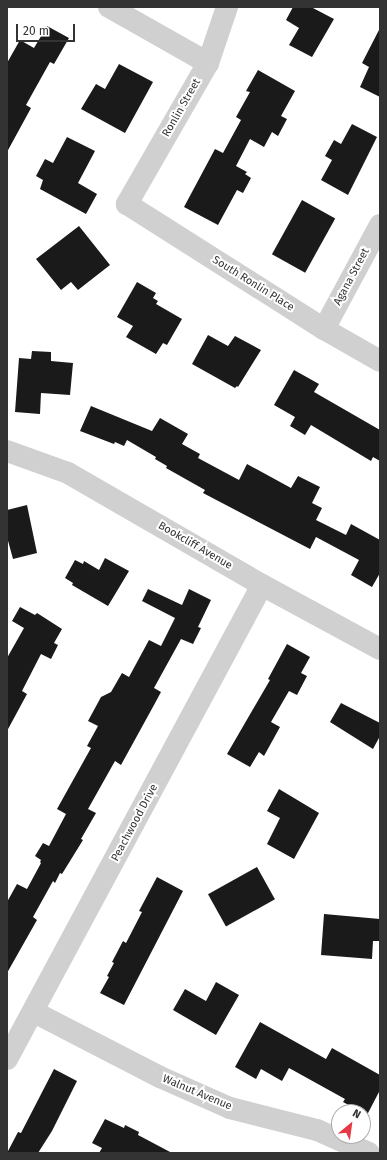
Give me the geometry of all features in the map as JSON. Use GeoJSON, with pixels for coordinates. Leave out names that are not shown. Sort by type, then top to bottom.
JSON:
{"type":"FeatureCollection","features":[{"type":"Feature","properties":{"kind":"street"},"geometry":{"type":"LineString","coordinates":[[109,7],[208,62]]}},
{"type":"Feature","properties":{"kind":"street","name":"Ronlin Street"},"geometry":{"type":"LineString","coordinates":[[127,204],[208,62],[226,7]]}},
{"type":"Feature","properties":{"kind":"street","name":"South Ronlin Place"},"geometry":{"type":"LineString","coordinates":[[127,204],[324,329],[380,361]]}},
{"type":"Feature","properties":{"kind":"street","name":"Agana Street"},"geometry":{"type":"LineString","coordinates":[[324,329],[380,225]]}},
{"type":"Feature","properties":{"kind":"street","name":"Bookcliff Avenue"},"geometry":{"type":"LineString","coordinates":[[7,451],[68,473],[262,586],[380,649]]}},
{"type":"Feature","properties":{"kind":"street","name":"Peachwood Drive"},"geometry":{"type":"LineString","coordinates":[[7,1059],[34,1012],[262,586]]}},
{"type":"Feature","properties":{"kind":"street","name":"Walnut Avenue"},"geometry":{"type":"LineString","coordinates":[[34,1012],[160,1077],[230,1108],[317,1130],[369,1153]]}},
{"type":"Feature","properties":{"kind":"building"},"geometry":{"type":"Polygon","coordinates":[[[293,7],[311,7],[334,19],[312,57],[289,45],[299,28],[286,20],[293,7]]]}},
{"type":"Feature","properties":{"kind":"building"},"geometry":{"type":"Polygon","coordinates":[[[47,26],[69,38],[54,64],[50,62],[26,105],[31,108],[7,152],[7,63],[20,40],[34,48],[47,26]]]}},
{"type":"Feature","properties":{"kind":"building"},"geometry":{"type":"Polygon","coordinates":[[[380,28],[380,97],[360,87],[369,67],[362,63],[380,28]]]}},
{"type":"Feature","properties":{"kind":"building"},"geometry":{"type":"Polygon","coordinates":[[[119,64],[153,82],[125,133],[81,109],[96,84],[105,89],[119,64]]]}},
{"type":"Feature","properties":{"kind":"building"},"geometry":{"type":"Polygon","coordinates":[[[258,70],[295,91],[281,116],[287,119],[278,136],[272,132],[264,147],[250,139],[236,166],[247,172],[245,174],[251,178],[243,193],[237,190],[218,225],[184,207],[215,149],[223,153],[241,120],[236,117],[250,92],[246,91],[258,70]]]}},
{"type":"Feature","properties":{"kind":"building"},"geometry":{"type":"Polygon","coordinates":[[[352,124],[377,137],[348,195],[321,180],[332,160],[325,156],[334,140],[341,144],[352,124]]]}},
{"type":"Feature","properties":{"kind":"building"},"geometry":{"type":"Polygon","coordinates":[[[67,137],[95,151],[78,183],[97,194],[86,214],[40,189],[43,180],[36,176],[45,159],[53,163],[67,137]]]}},
{"type":"Feature","properties":{"kind":"building"},"geometry":{"type":"Polygon","coordinates":[[[302,200],[335,218],[305,273],[272,254],[302,200]]]}},
{"type":"Feature","properties":{"kind":"building"},"geometry":{"type":"Polygon","coordinates":[[[79,226],[110,265],[78,290],[71,282],[61,290],[36,259],[79,226]]]}},
{"type":"Feature","properties":{"kind":"building"},"geometry":{"type":"Polygon","coordinates":[[[137,282],[156,293],[153,298],[158,301],[156,304],[182,319],[167,345],[163,343],[156,354],[126,337],[133,326],[117,317],[137,282]]]}},
{"type":"Feature","properties":{"kind":"building"},"geometry":{"type":"Polygon","coordinates":[[[208,335],[228,346],[235,336],[261,350],[238,387],[237,386],[235,388],[192,364],[208,335]]]}},
{"type":"Feature","properties":{"kind":"building"},"geometry":{"type":"Polygon","coordinates":[[[32,351],[51,352],[51,361],[73,363],[70,395],[41,393],[40,414],[15,412],[19,358],[31,359],[32,351]]]}},
{"type":"Feature","properties":{"kind":"building"},"geometry":{"type":"Polygon","coordinates":[[[294,370],[319,384],[314,392],[380,430],[380,461],[373,457],[371,461],[311,425],[305,435],[290,426],[295,417],[274,405],[294,370]]]}},
{"type":"Feature","properties":{"kind":"building"},"geometry":{"type":"Polygon","coordinates":[[[91,406],[152,431],[160,418],[188,434],[182,444],[200,454],[198,458],[239,480],[247,464],[291,488],[298,476],[320,487],[312,503],[322,508],[316,520],[346,535],[351,524],[380,540],[380,573],[372,587],[351,575],[359,560],[316,537],[310,549],[203,493],[205,490],[166,468],[167,466],[155,459],[156,457],[127,440],[124,446],[115,442],[114,444],[80,431],[91,406]]]}},
{"type":"Feature","properties":{"kind":"building"},"geometry":{"type":"Polygon","coordinates":[[[27,505],[37,553],[13,559],[7,537],[7,510],[27,505]]]}},
{"type":"Feature","properties":{"kind":"building"},"geometry":{"type":"Polygon","coordinates":[[[105,558],[129,571],[108,606],[72,585],[73,583],[65,578],[75,560],[83,564],[84,561],[99,570],[105,558]]]}},
{"type":"Feature","properties":{"kind":"building"},"geometry":{"type":"Polygon","coordinates":[[[148,589],[182,605],[189,589],[211,600],[198,627],[201,628],[193,644],[181,639],[154,688],[161,692],[121,765],[115,761],[88,809],[96,813],[81,839],[83,840],[62,874],[60,873],[55,883],[53,881],[33,917],[37,920],[7,973],[7,902],[17,884],[27,889],[41,863],[41,860],[35,856],[43,843],[49,846],[66,814],[57,809],[91,748],[87,746],[98,726],[88,721],[101,697],[111,692],[122,673],[129,677],[149,640],[161,646],[175,618],[142,601],[148,589]]]}},
{"type":"Feature","properties":{"kind":"building"},"geometry":{"type":"Polygon","coordinates":[[[20,607],[35,615],[37,613],[62,629],[54,643],[58,645],[51,659],[41,654],[22,691],[27,694],[7,731],[7,658],[24,628],[12,621],[20,607]]]}},
{"type":"Feature","properties":{"kind":"building"},"geometry":{"type":"Polygon","coordinates":[[[287,644],[310,657],[301,673],[307,676],[297,695],[289,691],[271,722],[280,727],[264,756],[259,752],[250,767],[227,754],[270,680],[268,679],[287,644]]]}},
{"type":"Feature","properties":{"kind":"building"},"geometry":{"type":"Polygon","coordinates":[[[341,703],[380,723],[380,736],[373,749],[330,722],[341,703]]]}},
{"type":"Feature","properties":{"kind":"building"},"geometry":{"type":"Polygon","coordinates":[[[279,789],[319,813],[294,859],[267,844],[280,818],[267,811],[279,789]]]}},
{"type":"Feature","properties":{"kind":"building"},"geometry":{"type":"Polygon","coordinates":[[[257,867],[275,899],[226,927],[208,894],[257,867]]]}},
{"type":"Feature","properties":{"kind":"building"},"geometry":{"type":"Polygon","coordinates":[[[157,877],[183,891],[124,1005],[100,993],[109,977],[107,976],[114,963],[112,962],[123,941],[126,943],[142,912],[139,911],[157,877]]]}},
{"type":"Feature","properties":{"kind":"building"},"geometry":{"type":"Polygon","coordinates":[[[324,914],[380,919],[380,941],[373,941],[372,959],[321,955],[324,914]]]}},
{"type":"Feature","properties":{"kind":"building"},"geometry":{"type":"Polygon","coordinates":[[[216,982],[239,995],[216,1035],[173,1010],[185,989],[206,1001],[216,982]]]}},
{"type":"Feature","properties":{"kind":"building"},"geometry":{"type":"Polygon","coordinates":[[[260,1022],[326,1059],[332,1048],[380,1075],[380,1090],[371,1107],[371,1104],[347,1104],[343,1102],[345,1099],[289,1068],[282,1081],[261,1069],[256,1079],[235,1067],[260,1022]]]}},
{"type":"Feature","properties":{"kind":"building"},"geometry":{"type":"Polygon","coordinates":[[[54,1069],[77,1081],[52,1131],[38,1153],[7,1153],[18,1132],[21,1133],[54,1069]]]}},
{"type":"Feature","properties":{"kind":"building"},"geometry":{"type":"Polygon","coordinates":[[[105,1119],[124,1128],[125,1125],[139,1132],[138,1135],[172,1153],[99,1153],[102,1148],[92,1143],[105,1119]]]}}]}
